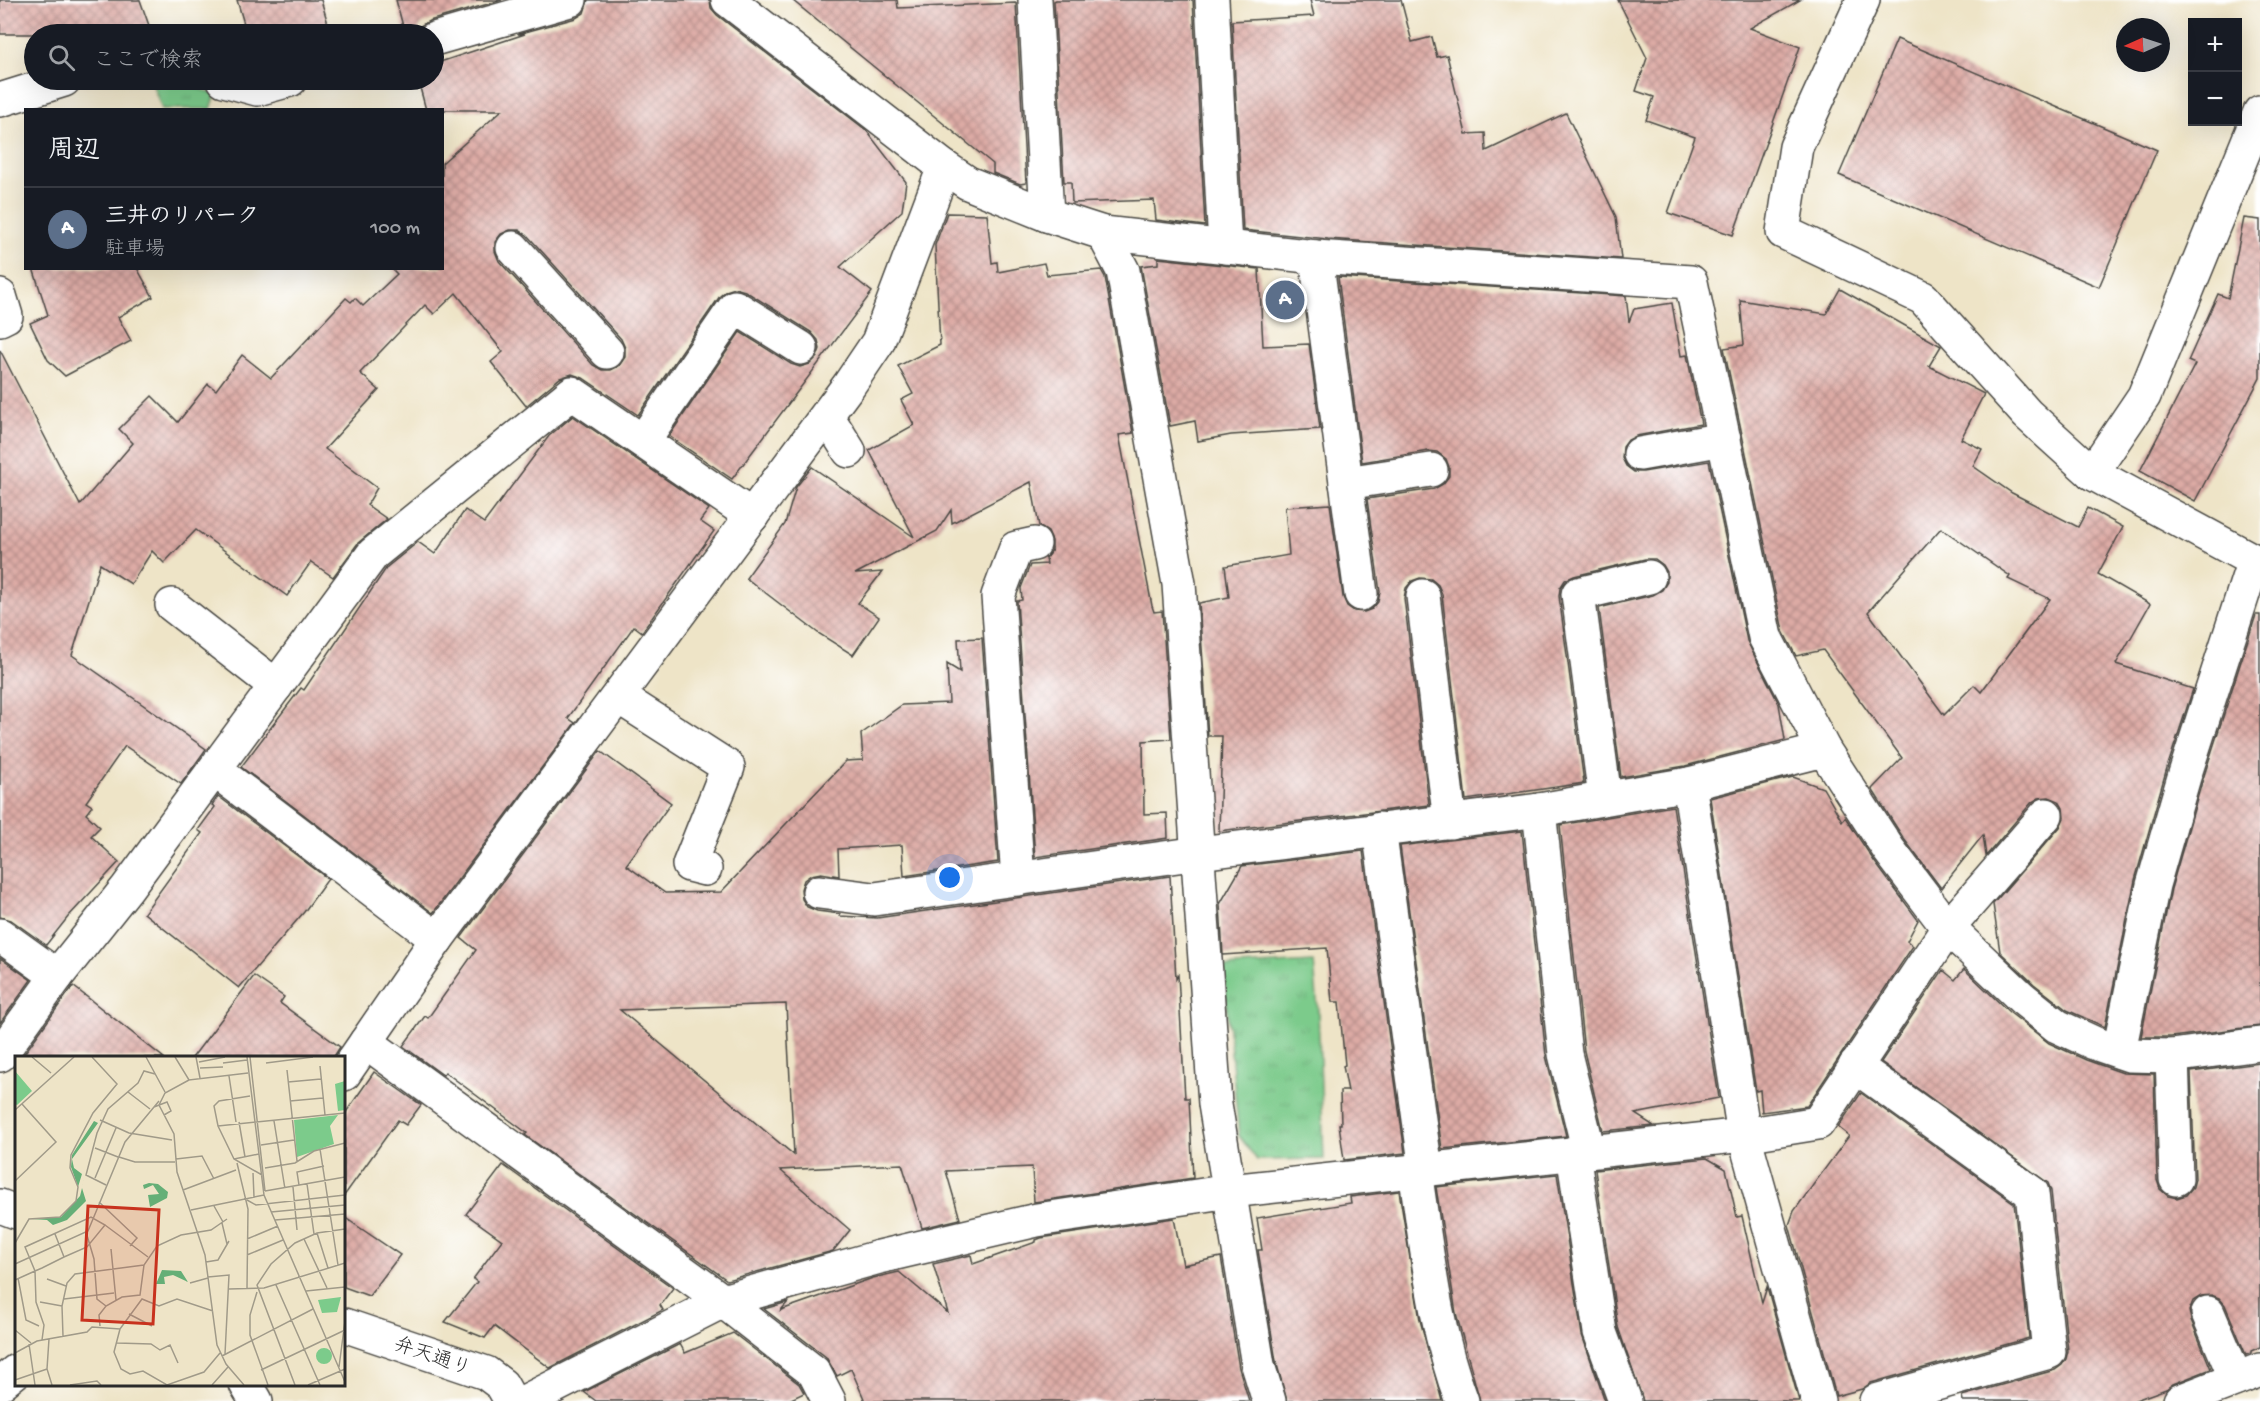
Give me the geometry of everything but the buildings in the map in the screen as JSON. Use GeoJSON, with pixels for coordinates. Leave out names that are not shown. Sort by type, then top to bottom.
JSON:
{"type":"FeatureCollection","features":[{"type":"Feature","properties":{"kind":"street"},"geometry":{"type":"LineString","coordinates":[[444,36],[570,0]]}},
{"type":"Feature","properties":{"kind":"street"},"geometry":{"type":"LineString","coordinates":[[728,0],[944,167],[968,183],[1047,216],[1103,233],[1316,257],[1691,282],[1765,637],[1824,750],[1889,850],[1948,928],[2022,998],[2057,1026],[2094,1043],[2129,1055],[2172,1056],[2260,1044]]}},
{"type":"Feature","properties":{"kind":"street"},"geometry":{"type":"LineString","coordinates":[[1035,0],[1047,216]]}},
{"type":"Feature","properties":{"kind":"street"},"geometry":{"type":"LineString","coordinates":[[1212,0],[1225,247]]}},
{"type":"Feature","properties":{"kind":"street"},"geometry":{"type":"LineString","coordinates":[[1863,0],[1796,147],[1783,232],[1923,298],[2027,414],[2092,473],[2257,562],[2184,777],[2153,885],[2119,1051]]}},
{"type":"Feature","properties":{"kind":"street"},"geometry":{"type":"LineString","coordinates":[[0,100],[32,90]]}},
{"type":"Feature","properties":{"kind":"street"},"geometry":{"type":"LineString","coordinates":[[2092,473],[2144,396],[2260,112]]}},
{"type":"Feature","properties":{"kind":"street"},"geometry":{"type":"LineString","coordinates":[[345,1073],[437,939],[827,416],[878,342],[944,167]]}},
{"type":"Feature","properties":{"kind":"street"},"geometry":{"type":"LineString","coordinates":[[1103,233],[1123,271],[1179,584],[1215,1104],[1258,1365],[1269,1401]]}},
{"type":"Feature","properties":{"kind":"street"},"geometry":{"type":"LineString","coordinates":[[513,248],[607,351]]}},
{"type":"Feature","properties":{"kind":"street"},"geometry":{"type":"LineString","coordinates":[[1316,257],[1361,594]]}},
{"type":"Feature","properties":{"kind":"street"},"geometry":{"type":"LineString","coordinates":[[0,296],[6,316],[0,319]]}},
{"type":"Feature","properties":{"kind":"street"},"geometry":{"type":"LineString","coordinates":[[643,441],[735,307],[801,348]]}},
{"type":"Feature","properties":{"kind":"street"},"geometry":{"type":"LineString","coordinates":[[0,1055],[57,976],[127,888],[215,770],[372,554],[572,393],[752,516]]}},
{"type":"Feature","properties":{"kind":"street"},"geometry":{"type":"LineString","coordinates":[[827,416],[849,451]]}},
{"type":"Feature","properties":{"kind":"street"},"geometry":{"type":"LineString","coordinates":[[1640,454],[1724,440]]}},
{"type":"Feature","properties":{"kind":"street"},"geometry":{"type":"LineString","coordinates":[[1346,483],[1431,470]]}},
{"type":"Feature","properties":{"kind":"street"},"geometry":{"type":"LineString","coordinates":[[1017,879],[998,596],[1016,548],[1034,544]]}},
{"type":"Feature","properties":{"kind":"street"},"geometry":{"type":"LineString","coordinates":[[1605,798],[1578,594],[1649,578]]}},
{"type":"Feature","properties":{"kind":"street"},"geometry":{"type":"LineString","coordinates":[[1423,596],[1450,822]]}},
{"type":"Feature","properties":{"kind":"street"},"geometry":{"type":"LineString","coordinates":[[172,606],[276,686]]}},
{"type":"Feature","properties":{"kind":"street"},"geometry":{"type":"LineString","coordinates":[[619,697],[728,767],[689,865],[705,869]]}},
{"type":"Feature","properties":{"kind":"street"},"geometry":{"type":"LineString","coordinates":[[819,892],[874,899],[1199,853],[1539,810],[1689,784],[1824,750]]}},
{"type":"Feature","properties":{"kind":"street"},"geometry":{"type":"LineString","coordinates":[[215,770],[437,939]]}},
{"type":"Feature","properties":{"kind":"street"},"geometry":{"type":"LineString","coordinates":[[1689,784],[1744,1135],[1818,1401]]}},
{"type":"Feature","properties":{"kind":"street"},"geometry":{"type":"LineString","coordinates":[[1539,810],[1565,1054],[1581,1153],[1600,1332],[1625,1401]]}},
{"type":"Feature","properties":{"kind":"street"},"geometry":{"type":"LineString","coordinates":[[526,1401],[723,1301],[879,1257],[1037,1220],[1230,1191],[1744,1135],[1818,1123],[1948,928],[2046,816]]}},
{"type":"Feature","properties":{"kind":"street"},"geometry":{"type":"LineString","coordinates":[[1379,829],[1439,1325],[1462,1401]]}},
{"type":"Feature","properties":{"kind":"street"},"geometry":{"type":"LineString","coordinates":[[0,935],[57,976]]}},
{"type":"Feature","properties":{"kind":"street"},"geometry":{"type":"LineString","coordinates":[[366,1042],[723,1301],[814,1372],[829,1401]]}},
{"type":"Feature","properties":{"kind":"street"},"geometry":{"type":"LineString","coordinates":[[2172,1056],[2176,1179]]}},
{"type":"Feature","properties":{"kind":"street"},"geometry":{"type":"LineString","coordinates":[[1855,1065],[2032,1193],[2049,1352],[1876,1401]]}},
{"type":"Feature","properties":{"kind":"street"},"geometry":{"type":"LineString","coordinates":[[0,1206],[15,1212]]}},
{"type":"Feature","properties":{"kind":"street"},"geometry":{"type":"LineString","coordinates":[[2180,1401],[2248,1374],[2208,1313]]}},
{"type":"Feature","properties":{"kind":"street","name":"弁天通り"},"geometry":{"type":"LineString","coordinates":[[345,1325],[486,1372],[502,1385],[511,1401]]}},
{"type":"Feature","properties":{"kind":"street"},"geometry":{"type":"LineString","coordinates":[[0,1384],[15,1372]]}},
{"type":"Feature","properties":{"kind":"street"},"geometry":{"type":"LineString","coordinates":[[247,1386],[256,1401]]}},
{"type":"Feature","properties":{"kind":"green space"},"geometry":{"type":"Polygon","coordinates":[[[155,90],[204,90],[216,94],[211,108],[162,108],[155,90]]]}},
{"type":"Feature","properties":{"kind":"green space"},"geometry":{"type":"Polygon","coordinates":[[[1314,962],[1324,1159],[1257,1160],[1239,1136],[1223,967],[1314,962]]]}},
{"type":"Feature","properties":{"kind":"place","name":"三井のリパーク"},"geometry":{"type":"Point","coordinates":[1285,300]}}]}
